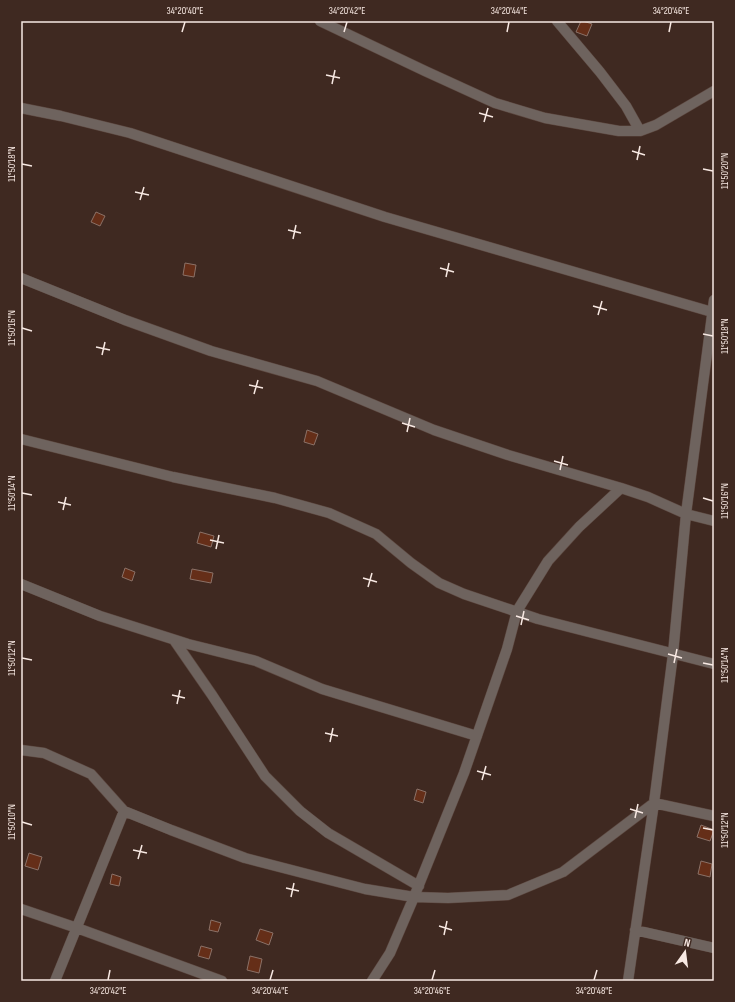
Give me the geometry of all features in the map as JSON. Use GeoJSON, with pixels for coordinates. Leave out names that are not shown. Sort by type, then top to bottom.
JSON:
{"type":"FeatureCollection","features":[{"type":"Feature","properties":{"kind":"street"},"geometry":{"type":"LineString","coordinates":[[320,21],[495,103],[545,118],[619,131],[640,131],[656,125],[714,91]]}},
{"type":"Feature","properties":{"kind":"street"},"geometry":{"type":"LineString","coordinates":[[558,21],[626,106],[640,131]]}},
{"type":"Feature","properties":{"kind":"street"},"geometry":{"type":"LineString","coordinates":[[21,108],[130,133],[385,217],[712,312]]}},
{"type":"Feature","properties":{"kind":"street"},"geometry":{"type":"LineString","coordinates":[[21,278],[125,320],[211,351],[317,381],[434,430],[508,456],[621,488],[648,497],[686,514],[714,521]]}},
{"type":"Feature","properties":{"kind":"street"},"geometry":{"type":"LineString","coordinates":[[628,981],[654,803],[673,654],[686,514],[710,355],[714,300]]}},
{"type":"Feature","properties":{"kind":"street"},"geometry":{"type":"LineString","coordinates":[[21,439],[173,477],[275,498],[329,512],[376,534],[411,563],[439,582],[464,594],[538,619],[714,664]]}},
{"type":"Feature","properties":{"kind":"street"},"geometry":{"type":"LineString","coordinates":[[372,981],[390,952],[419,886],[464,773],[507,649],[517,612],[548,561],[579,527],[621,488]]}},
{"type":"Feature","properties":{"kind":"street"},"geometry":{"type":"LineString","coordinates":[[21,584],[100,616],[174,640],[256,661],[322,689],[477,736]]}},
{"type":"Feature","properties":{"kind":"street"},"geometry":{"type":"LineString","coordinates":[[174,640],[265,776],[300,811],[328,833],[419,886]]}},
{"type":"Feature","properties":{"kind":"street"},"geometry":{"type":"LineString","coordinates":[[21,750],[44,753],[91,774],[124,811],[245,858],[365,889],[414,897],[448,898],[508,895],[563,872],[654,803],[714,816]]}},
{"type":"Feature","properties":{"kind":"street"},"geometry":{"type":"LineString","coordinates":[[55,981],[124,811]]}},
{"type":"Feature","properties":{"kind":"street"},"geometry":{"type":"LineString","coordinates":[[21,909],[222,981]]}},
{"type":"Feature","properties":{"kind":"street"},"geometry":{"type":"LineString","coordinates":[[635,930],[714,948]]}},
{"type":"Feature","properties":{"kind":"building"},"geometry":{"type":"Polygon","coordinates":[[[581,21],[592,24],[587,36],[576,32],[581,21]]]}},
{"type":"Feature","properties":{"kind":"building"},"geometry":{"type":"Polygon","coordinates":[[[96,212],[105,216],[100,226],[91,222],[96,212]]]}},
{"type":"Feature","properties":{"kind":"building"},"geometry":{"type":"Polygon","coordinates":[[[185,263],[196,265],[194,277],[183,275],[185,263]]]}},
{"type":"Feature","properties":{"kind":"building"},"geometry":{"type":"Polygon","coordinates":[[[307,430],[318,434],[314,445],[304,442],[307,430]]]}},
{"type":"Feature","properties":{"kind":"building"},"geometry":{"type":"Polygon","coordinates":[[[200,532],[214,536],[211,547],[197,543],[200,532]]]}},
{"type":"Feature","properties":{"kind":"building"},"geometry":{"type":"Polygon","coordinates":[[[125,568],[135,572],[132,581],[122,577],[125,568]]]}},
{"type":"Feature","properties":{"kind":"building"},"geometry":{"type":"Polygon","coordinates":[[[192,569],[213,573],[211,583],[190,579],[192,569]]]}},
{"type":"Feature","properties":{"kind":"building"},"geometry":{"type":"Polygon","coordinates":[[[417,789],[426,792],[423,803],[414,800],[417,789]]]}},
{"type":"Feature","properties":{"kind":"building"},"geometry":{"type":"Polygon","coordinates":[[[701,825],[714,830],[710,841],[697,837],[701,825]]]}},
{"type":"Feature","properties":{"kind":"building"},"geometry":{"type":"Polygon","coordinates":[[[29,853],[42,857],[38,870],[25,866],[29,853]]]}},
{"type":"Feature","properties":{"kind":"building"},"geometry":{"type":"Polygon","coordinates":[[[701,861],[712,864],[710,877],[698,874],[701,861]]]}},
{"type":"Feature","properties":{"kind":"building"},"geometry":{"type":"Polygon","coordinates":[[[112,874],[121,877],[119,886],[110,884],[112,874]]]}},
{"type":"Feature","properties":{"kind":"building"},"geometry":{"type":"Polygon","coordinates":[[[211,920],[221,923],[218,932],[209,930],[211,920]]]}},
{"type":"Feature","properties":{"kind":"building"},"geometry":{"type":"Polygon","coordinates":[[[260,929],[273,933],[269,945],[256,940],[260,929]]]}},
{"type":"Feature","properties":{"kind":"building"},"geometry":{"type":"Polygon","coordinates":[[[201,946],[212,949],[209,959],[198,956],[201,946]]]}},
{"type":"Feature","properties":{"kind":"building"},"geometry":{"type":"Polygon","coordinates":[[[250,956],[262,959],[259,973],[247,970],[250,956]]]}}]}
